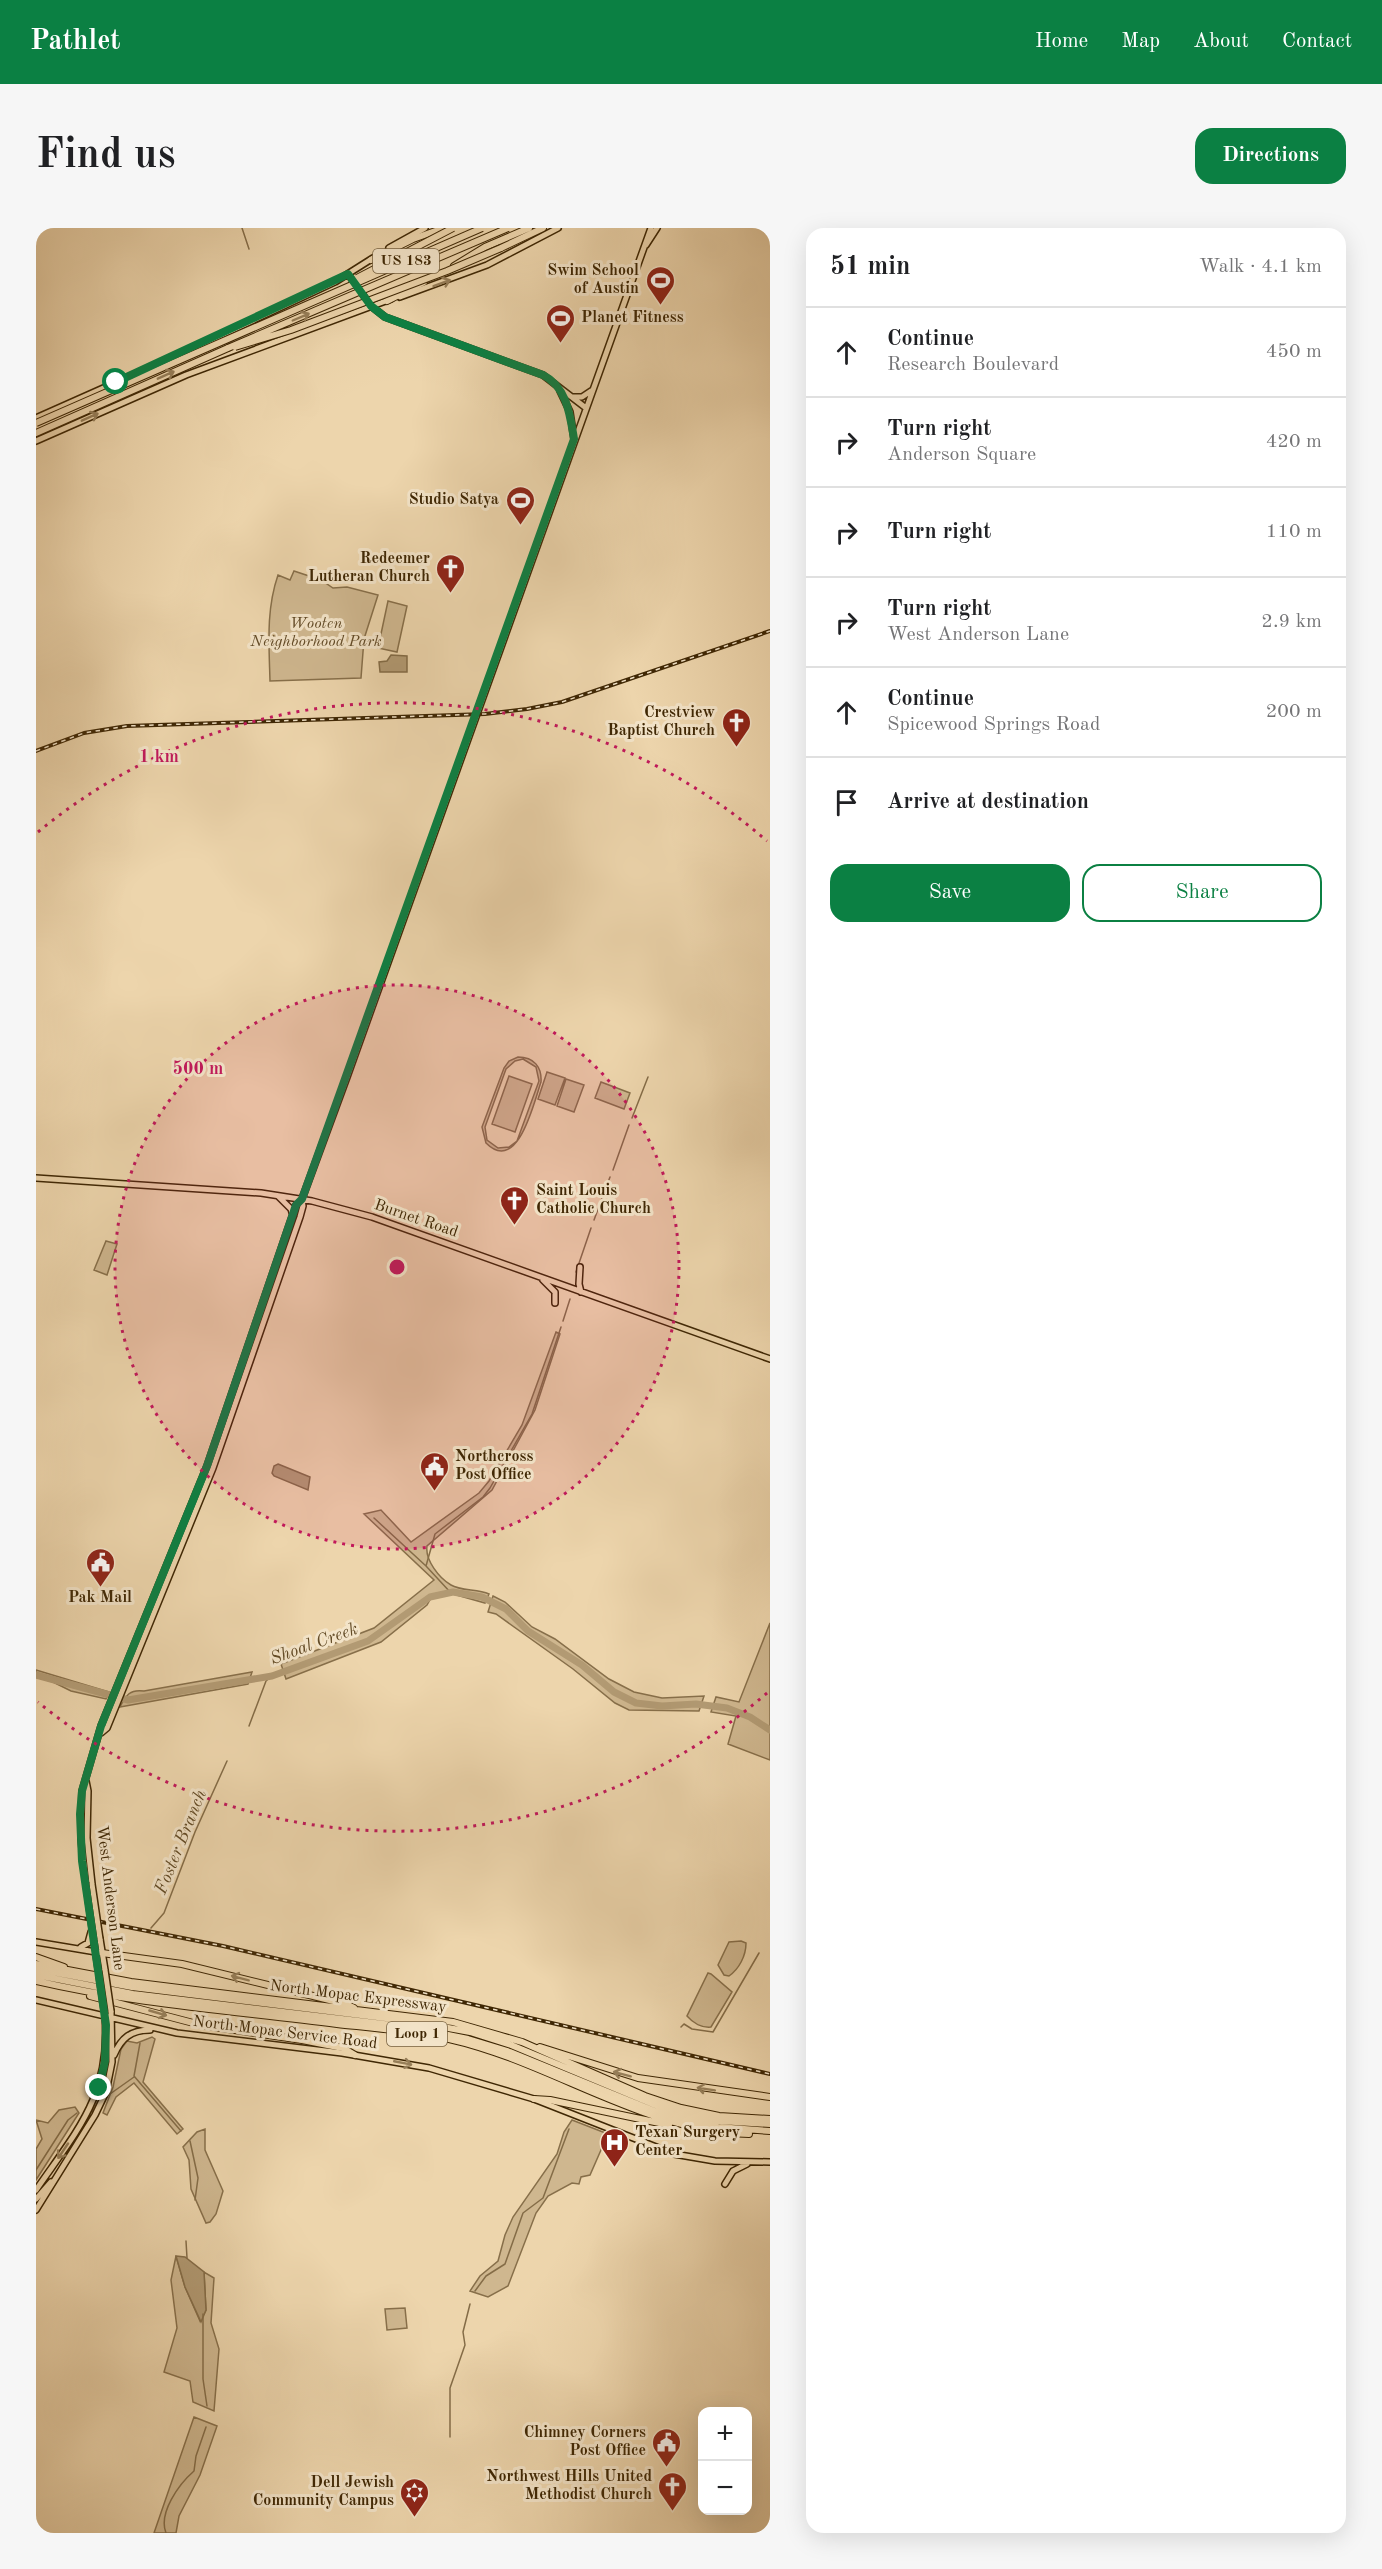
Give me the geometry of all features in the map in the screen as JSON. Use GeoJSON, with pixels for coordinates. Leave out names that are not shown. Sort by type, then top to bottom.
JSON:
{"type":"FeatureCollection","features":[{"type":"Feature","properties":{"kind":"highway"},"geometry":{"type":"LineString","coordinates":[[371,260],[413,239],[444,228]]}},
{"type":"Feature","properties":{"kind":"highway"},"geometry":{"type":"LineString","coordinates":[[331,294],[348,282],[453,228]]}},
{"type":"Feature","properties":{"kind":"highway","name":"US 183"},"geometry":{"type":"LineString","coordinates":[[36,423],[482,228]]}},
{"type":"Feature","properties":{"kind":"highway","name":"US 183"},"geometry":{"type":"LineString","coordinates":[[36,433],[508,228]]}},
{"type":"Feature","properties":{"kind":"highway"},"geometry":{"type":"LineString","coordinates":[[387,301],[486,248],[529,228]]}},
{"type":"Feature","properties":{"kind":"highway"},"geometry":{"type":"LineString","coordinates":[[228,348],[242,346],[291,330],[447,271],[543,228]]}},
{"type":"Feature","properties":{"kind":"highway"},"geometry":{"type":"LineString","coordinates":[[99,1955],[192,1966],[346,2004],[357,2010]]}},
{"type":"Feature","properties":{"kind":"highway"},"geometry":{"type":"LineString","coordinates":[[36,1957],[72,1971]]}},
{"type":"Feature","properties":{"kind":"highway","name":"North Mopac Expressway"},"geometry":{"type":"LineString","coordinates":[[36,1964],[141,1983],[445,2021],[522,2042],[645,2096],[681,2108],[719,2116],[770,2119]]}},
{"type":"Feature","properties":{"kind":"highway"},"geometry":{"type":"LineString","coordinates":[[36,1969],[132,1987],[451,2028],[520,2048],[665,2109],[718,2121],[770,2124]]}},
{"type":"Feature","properties":{"kind":"highway"},"geometry":{"type":"LineString","coordinates":[[36,1975],[133,1994],[409,2027],[449,2034],[510,2052],[664,2115],[718,2127],[770,2133]]}},
{"type":"Feature","properties":{"kind":"highway","name":"North Mopac Expressway"},"geometry":{"type":"LineString","coordinates":[[36,1981],[82,1991],[446,2038],[508,2056],[637,2111],[687,2127],[714,2132],[770,2133]]}},
{"type":"Feature","properties":{"kind":"highway"},"geometry":{"type":"LineString","coordinates":[[82,1991],[92,1996],[122,2002],[201,2025],[302,2040],[343,2048],[355,2055]]}},
{"type":"Feature","properties":{"kind":"highway"},"geometry":{"type":"LineString","coordinates":[[522,2042],[638,2078],[770,2097]]}},
{"type":"Feature","properties":{"kind":"highway"},"geometry":{"type":"LineString","coordinates":[[534,2099],[687,2127]]}},
{"type":"Feature","properties":{"kind":"main road"},"geometry":{"type":"LineString","coordinates":[[36,417],[192,349],[348,274],[425,228]]}},
{"type":"Feature","properties":{"kind":"main road"},"geometry":{"type":"LineString","coordinates":[[36,441],[186,375],[487,265],[558,228]]}},
{"type":"Feature","properties":{"kind":"main road","name":"West Anderson Lane"},"geometry":{"type":"LineString","coordinates":[[271,1290],[296,1205],[302,1199],[650,228]]}},
{"type":"Feature","properties":{"kind":"main road","name":"West Anderson Lane"},"geometry":{"type":"LineString","coordinates":[[645,246],[657,228]]}},
{"type":"Feature","properties":{"kind":"main road"},"geometry":{"type":"LineString","coordinates":[[348,274],[371,306],[385,317],[543,375],[586,408]]}},
{"type":"Feature","properties":{"kind":"main road"},"geometry":{"type":"LineString","coordinates":[[192,349],[201,352]]}},
{"type":"Feature","properties":{"kind":"main road"},"geometry":{"type":"LineString","coordinates":[[558,387],[570,412],[574,439]]}},
{"type":"Feature","properties":{"kind":"main road"},"geometry":{"type":"LineString","coordinates":[[569,397],[580,397],[592,390]]}},
{"type":"Feature","properties":{"kind":"main road","name":"Burnet Road"},"geometry":{"type":"LineString","coordinates":[[36,1178],[254,1192],[302,1199],[372,1217],[770,1359]]}},
{"type":"Feature","properties":{"kind":"main road"},"geometry":{"type":"LineString","coordinates":[[278,1196],[291,1209],[293,1216]]}},
{"type":"Feature","properties":{"kind":"main road","name":"West Anderson Lane"},"geometry":{"type":"LineString","coordinates":[[173,1555],[213,1468],[271,1290],[303,1206],[302,1199]]}},
{"type":"Feature","properties":{"kind":"main road"},"geometry":{"type":"LineString","coordinates":[[580,1267],[581,1292]]}},
{"type":"Feature","properties":{"kind":"main road"},"geometry":{"type":"LineString","coordinates":[[540,1277],[555,1292],[555,1303]]}},
{"type":"Feature","properties":{"kind":"main road","name":"West Anderson Lane"},"geometry":{"type":"LineString","coordinates":[[107,2010],[107,1983],[92,1927],[80,1814],[82,1791],[101,1733],[101,1726],[119,1690],[173,1555],[230,1400],[241,1378]]}},
{"type":"Feature","properties":{"kind":"main road"},"geometry":{"type":"LineString","coordinates":[[226,1430],[232,1405],[230,1400]]}},
{"type":"Feature","properties":{"kind":"main road","name":"West Anderson Lane"},"geometry":{"type":"LineString","coordinates":[[89,1883],[100,1939],[99,1975],[107,2010]]}},
{"type":"Feature","properties":{"kind":"main road"},"geometry":{"type":"LineString","coordinates":[[76,1948],[85,1946],[91,1937],[92,1927]]}},
{"type":"Feature","properties":{"kind":"main road"},"geometry":{"type":"LineString","coordinates":[[36,1942],[76,1948],[99,1955]]}},
{"type":"Feature","properties":{"kind":"main road","name":"North Mopac Service Road"},"geometry":{"type":"LineString","coordinates":[[36,2000],[159,2030],[355,2055],[438,2070],[534,2099],[674,2154],[715,2161],[770,2163]]}},
{"type":"Feature","properties":{"kind":"main road"},"geometry":{"type":"LineString","coordinates":[[107,2010],[111,2062]]}},
{"type":"Feature","properties":{"kind":"main road"},"geometry":{"type":"LineString","coordinates":[[36,2190],[77,2130],[98,2091],[105,2061],[108,2018]]}},
{"type":"Feature","properties":{"kind":"main road"},"geometry":{"type":"LineString","coordinates":[[36,2210],[101,2104],[111,2062],[121,2042],[131,2033],[159,2030]]}},
{"type":"Feature","properties":{"kind":"main road"},"geometry":{"type":"LineString","coordinates":[[725,2184],[736,2169],[754,2162]]}},
{"type":"Feature","properties":{"kind":"main road"},"geometry":{"type":"LineString","coordinates":[[36,2199],[59,2174]]}},
{"type":"Feature","properties":{"kind":"green space","name":"Wooten Neighborhood Park"},"geometry":{"type":"Polygon","coordinates":[[[294,571],[321,580],[333,588],[347,587],[378,595],[364,639],[361,678],[270,681],[269,627],[274,588],[278,575],[290,580],[294,571]]]}},
{"type":"Feature","properties":{"kind":"green space"},"geometry":{"type":"Polygon","coordinates":[[[388,601],[407,606],[397,652],[378,648],[388,601]]]}},
{"type":"Feature","properties":{"kind":"green space"},"geometry":{"type":"Polygon","coordinates":[[[524,1057],[536,1064],[541,1082],[529,1119],[516,1143],[507,1150],[497,1150],[486,1143],[482,1127],[504,1068],[509,1061],[524,1057]],[[523,1059],[515,1061],[506,1069],[485,1127],[487,1140],[498,1148],[509,1147],[517,1141],[539,1081],[536,1067],[523,1059]]]}},
{"type":"Feature","properties":{"kind":"green space"},"geometry":{"type":"Polygon","coordinates":[[[547,1072],[565,1078],[555,1105],[538,1099],[547,1072]]]}},
{"type":"Feature","properties":{"kind":"green space"},"geometry":{"type":"Polygon","coordinates":[[[509,1076],[532,1084],[515,1132],[492,1124],[509,1076]]]}},
{"type":"Feature","properties":{"kind":"green space"},"geometry":{"type":"Polygon","coordinates":[[[566,1079],[584,1085],[574,1112],[557,1106],[566,1079]]]}},
{"type":"Feature","properties":{"kind":"green space"},"geometry":{"type":"Polygon","coordinates":[[[601,1082],[630,1093],[624,1109],[595,1098],[601,1082]]]}},
{"type":"Feature","properties":{"kind":"green space"},"geometry":{"type":"Polygon","coordinates":[[[106,1241],[117,1244],[107,1275],[94,1270],[106,1241]]]}},
{"type":"Feature","properties":{"kind":"green space"},"geometry":{"type":"Polygon","coordinates":[[[556,1332],[560,1334],[535,1410],[492,1490],[427,1546],[431,1563],[446,1582],[455,1587],[489,1594],[485,1603],[453,1594],[431,1598],[427,1605],[381,1642],[286,1679],[281,1664],[374,1628],[434,1580],[364,1514],[381,1510],[411,1542],[479,1493],[489,1481],[522,1425],[556,1332]]]}},
{"type":"Feature","properties":{"kind":"green space"},"geometry":{"type":"Polygon","coordinates":[[[493,1596],[505,1602],[532,1627],[555,1639],[609,1679],[634,1692],[662,1698],[704,1696],[699,1711],[629,1710],[615,1703],[573,1669],[496,1614],[488,1612],[493,1596]]]}},
{"type":"Feature","properties":{"kind":"green space"},"geometry":{"type":"Polygon","coordinates":[[[770,1623],[770,1760],[728,1744],[736,1716],[711,1712],[716,1697],[739,1702],[770,1623]]]}},
{"type":"Feature","properties":{"kind":"green space"},"geometry":{"type":"Polygon","coordinates":[[[36,1670],[109,1692],[106,1699],[71,1691],[36,1677],[36,1670]]]}},
{"type":"Feature","properties":{"kind":"green space"},"geometry":{"type":"Polygon","coordinates":[[[252,1672],[248,1684],[120,1707],[127,1696],[135,1691],[252,1672]]]}},
{"type":"Feature","properties":{"kind":"green space"},"geometry":{"type":"Polygon","coordinates":[[[729,1942],[746,1943],[741,1962],[729,1976],[724,1975],[718,1965],[729,1942]]]}},
{"type":"Feature","properties":{"kind":"green space"},"geometry":{"type":"Polygon","coordinates":[[[708,1973],[732,1992],[711,2027],[704,2027],[687,2016],[708,1973]]]}},
{"type":"Feature","properties":{"kind":"green space"},"geometry":{"type":"Polygon","coordinates":[[[152,2037],[155,2039],[143,2082],[183,2129],[177,2134],[134,2083],[116,2097],[107,2115],[103,2113],[113,2087],[121,2049],[127,2041],[137,2043],[152,2037]]]}},
{"type":"Feature","properties":{"kind":"green space"},"geometry":{"type":"Polygon","coordinates":[[[75,2107],[79,2113],[36,2180],[36,2149],[42,2139],[36,2120],[48,2123],[59,2110],[75,2107]]]}},
{"type":"Feature","properties":{"kind":"green space"},"geometry":{"type":"Polygon","coordinates":[[[572,2120],[608,2134],[590,2175],[581,2177],[579,2184],[572,2183],[548,2196],[536,2213],[508,2286],[488,2297],[470,2291],[480,2276],[498,2261],[513,2217],[557,2154],[564,2132],[572,2120]]]}},
{"type":"Feature","properties":{"kind":"green space"},"geometry":{"type":"Polygon","coordinates":[[[205,2129],[205,2150],[223,2191],[216,2214],[210,2222],[206,2223],[191,2189],[189,2160],[183,2147],[197,2132],[205,2129]]]}},
{"type":"Feature","properties":{"kind":"green space"},"geometry":{"type":"Polygon","coordinates":[[[176,2256],[185,2287],[200,2321],[206,2310],[204,2272],[214,2278],[211,2323],[219,2349],[214,2411],[193,2402],[190,2381],[164,2372],[177,2328],[171,2280],[176,2256]]]}},
{"type":"Feature","properties":{"kind":"green space"},"geometry":{"type":"Polygon","coordinates":[[[405,2308],[407,2328],[387,2330],[385,2309],[405,2308]]]}},
{"type":"Feature","properties":{"kind":"green space"},"geometry":{"type":"Polygon","coordinates":[[[194,2417],[217,2426],[200,2475],[179,2516],[176,2533],[154,2533],[194,2417]]]}},
{"type":"Feature","properties":{"kind":"shaded area"},"geometry":{"type":"Polygon","coordinates":[[[391,655],[407,656],[407,672],[380,672],[379,662],[387,661],[391,655]]]}},
{"type":"Feature","properties":{"kind":"shaded area"},"geometry":{"type":"Polygon","coordinates":[[[278,1464],[310,1477],[308,1490],[274,1476],[272,1473],[274,1466],[278,1464]]]}},
{"type":"Feature","properties":{"kind":"shaded area"},"geometry":{"type":"Polygon","coordinates":[[[176,2256],[185,2257],[204,2272],[206,2310],[201,2322],[185,2287],[176,2256]]]}},
{"type":"Feature","properties":{"kind":"waterway"},"geometry":{"type":"LineString","coordinates":[[242,228],[249,249]]}},
{"type":"Feature","properties":{"kind":"waterway"},"geometry":{"type":"LineString","coordinates":[[632,1118],[648,1077]]}},
{"type":"Feature","properties":{"kind":"waterway"},"geometry":{"type":"LineString","coordinates":[[613,1170],[629,1125]]}},
{"type":"Feature","properties":{"kind":"waterway"},"geometry":{"type":"LineString","coordinates":[[594,1220],[610,1177]]}},
{"type":"Feature","properties":{"kind":"waterway"},"geometry":{"type":"LineString","coordinates":[[576,1272],[591,1228]]}},
{"type":"Feature","properties":{"kind":"waterway"},"geometry":{"type":"LineString","coordinates":[[563,1321],[570,1299]]}},
{"type":"Feature","properties":{"kind":"waterway"},"geometry":{"type":"LineString","coordinates":[[451,1593],[426,1566],[435,1534],[483,1497],[490,1488],[532,1414],[561,1327]]}},
{"type":"Feature","properties":{"kind":"waterway"},"geometry":{"type":"LineString","coordinates":[[374,1518],[426,1566]]}},
{"type":"Feature","properties":{"kind":"waterway","name":"Shoal Creek"},"geometry":{"type":"LineString","coordinates":[[36,1675],[128,1700],[272,1676],[368,1641],[430,1597],[453,1592],[482,1597],[506,1609],[528,1631],[582,1665],[614,1692],[636,1703],[662,1706],[696,1704],[727,1708],[750,1717],[770,1730]]}},
{"type":"Feature","properties":{"kind":"waterway","name":"Foster Branch"},"geometry":{"type":"LineString","coordinates":[[249,1726],[266,1681],[272,1676]]}},
{"type":"Feature","properties":{"kind":"waterway","name":"Foster Branch"},"geometry":{"type":"LineString","coordinates":[[151,1928],[164,1913],[195,1832],[227,1761]]}},
{"type":"Feature","properties":{"kind":"waterway"},"geometry":{"type":"LineString","coordinates":[[681,2027],[684,2024],[692,2029],[713,2032],[759,1953]]}},
{"type":"Feature","properties":{"kind":"waterway","name":"Foster Branch"},"geometry":{"type":"LineString","coordinates":[[140,2043],[134,2076],[181,2131]]}},
{"type":"Feature","properties":{"kind":"waterway"},"geometry":{"type":"LineString","coordinates":[[110,2094],[134,2077]]}},
{"type":"Feature","properties":{"kind":"waterway"},"geometry":{"type":"LineString","coordinates":[[36,2170],[68,2120],[77,2113]]}},
{"type":"Feature","properties":{"kind":"waterway"},"geometry":{"type":"LineString","coordinates":[[475,2291],[486,2276],[505,2264],[523,2213],[543,2198],[569,2129]]}},
{"type":"Feature","properties":{"kind":"waterway","name":"Foster Branch"},"geometry":{"type":"LineString","coordinates":[[190,2141],[198,2178],[195,2200]]}},
{"type":"Feature","properties":{"kind":"waterway","name":"Foster Branch"},"geometry":{"type":"LineString","coordinates":[[186,2241],[187,2258]]}},
{"type":"Feature","properties":{"kind":"waterway"},"geometry":{"type":"LineString","coordinates":[[450,2437],[450,2388],[465,2345],[463,2332],[470,2304]]}},
{"type":"Feature","properties":{"kind":"waterway","name":"Foster Branch"},"geometry":{"type":"LineString","coordinates":[[203,2314],[203,2379],[207,2406]]}},
{"type":"Feature","properties":{"kind":"waterway","name":"Foster Branch"},"geometry":{"type":"LineString","coordinates":[[166,2533],[164,2525],[167,2508],[176,2491],[194,2471],[196,2456],[206,2427]]}},
{"type":"Feature","properties":{"kind":"railway"},"geometry":{"type":"LineString","coordinates":[[36,751],[84,733],[127,726],[485,714],[527,709],[562,702],[770,631]]}},
{"type":"Feature","properties":{"kind":"railway"},"geometry":{"type":"LineString","coordinates":[[36,1909],[223,1946],[770,2074]]}},
{"type":"Feature","properties":{"kind":"place","name":"Swim School of Austin"},"geometry":{"type":"Point","coordinates":[660,306]}},
{"type":"Feature","properties":{"kind":"place","name":"Planet Fitness"},"geometry":{"type":"Point","coordinates":[560,344]}},
{"type":"Feature","properties":{"kind":"place","name":"Studio Satya"},"geometry":{"type":"Point","coordinates":[520,526]}},
{"type":"Feature","properties":{"kind":"place","name":"Redeemer Lutheran Church"},"geometry":{"type":"Point","coordinates":[451,594]}},
{"type":"Feature","properties":{"kind":"place","name":"Crestview Baptist Church"},"geometry":{"type":"Point","coordinates":[736,748]}},
{"type":"Feature","properties":{"kind":"place","name":"Saint Louis Catholic Church"},"geometry":{"type":"Point","coordinates":[515,1226]}},
{"type":"Feature","properties":{"kind":"place","name":"Northcross Post Office"},"geometry":{"type":"Point","coordinates":[434,1492]}},
{"type":"Feature","properties":{"kind":"place","name":"Pak Mail"},"geometry":{"type":"Point","coordinates":[100,1588]}},
{"type":"Feature","properties":{"kind":"place","name":"Texan Surgery Center"},"geometry":{"type":"Point","coordinates":[614,2168]}},
{"type":"Feature","properties":{"kind":"place","name":"Chimney Corners Post Office"},"geometry":{"type":"Point","coordinates":[667,2468]}},
{"type":"Feature","properties":{"kind":"place","name":"Northwest Hills United Methodist Church"},"geometry":{"type":"Point","coordinates":[673,2512]}},
{"type":"Feature","properties":{"kind":"place","name":"Dell Jewish Community Campus"},"geometry":{"type":"Point","coordinates":[415,2518]}},
{"type":"Feature","properties":{"kind":"route"},"geometry":{"type":"LineString","coordinates":[[99,2088],[105,2061],[106,2025],[82,1861],[80,1814],[82,1791],[101,1733],[101,1726],[207,1466],[296,1205],[302,1199],[357,1050],[574,439],[569,409],[554,382],[543,375],[385,317],[371,306],[348,274],[198,346],[116,382]]}}]}
